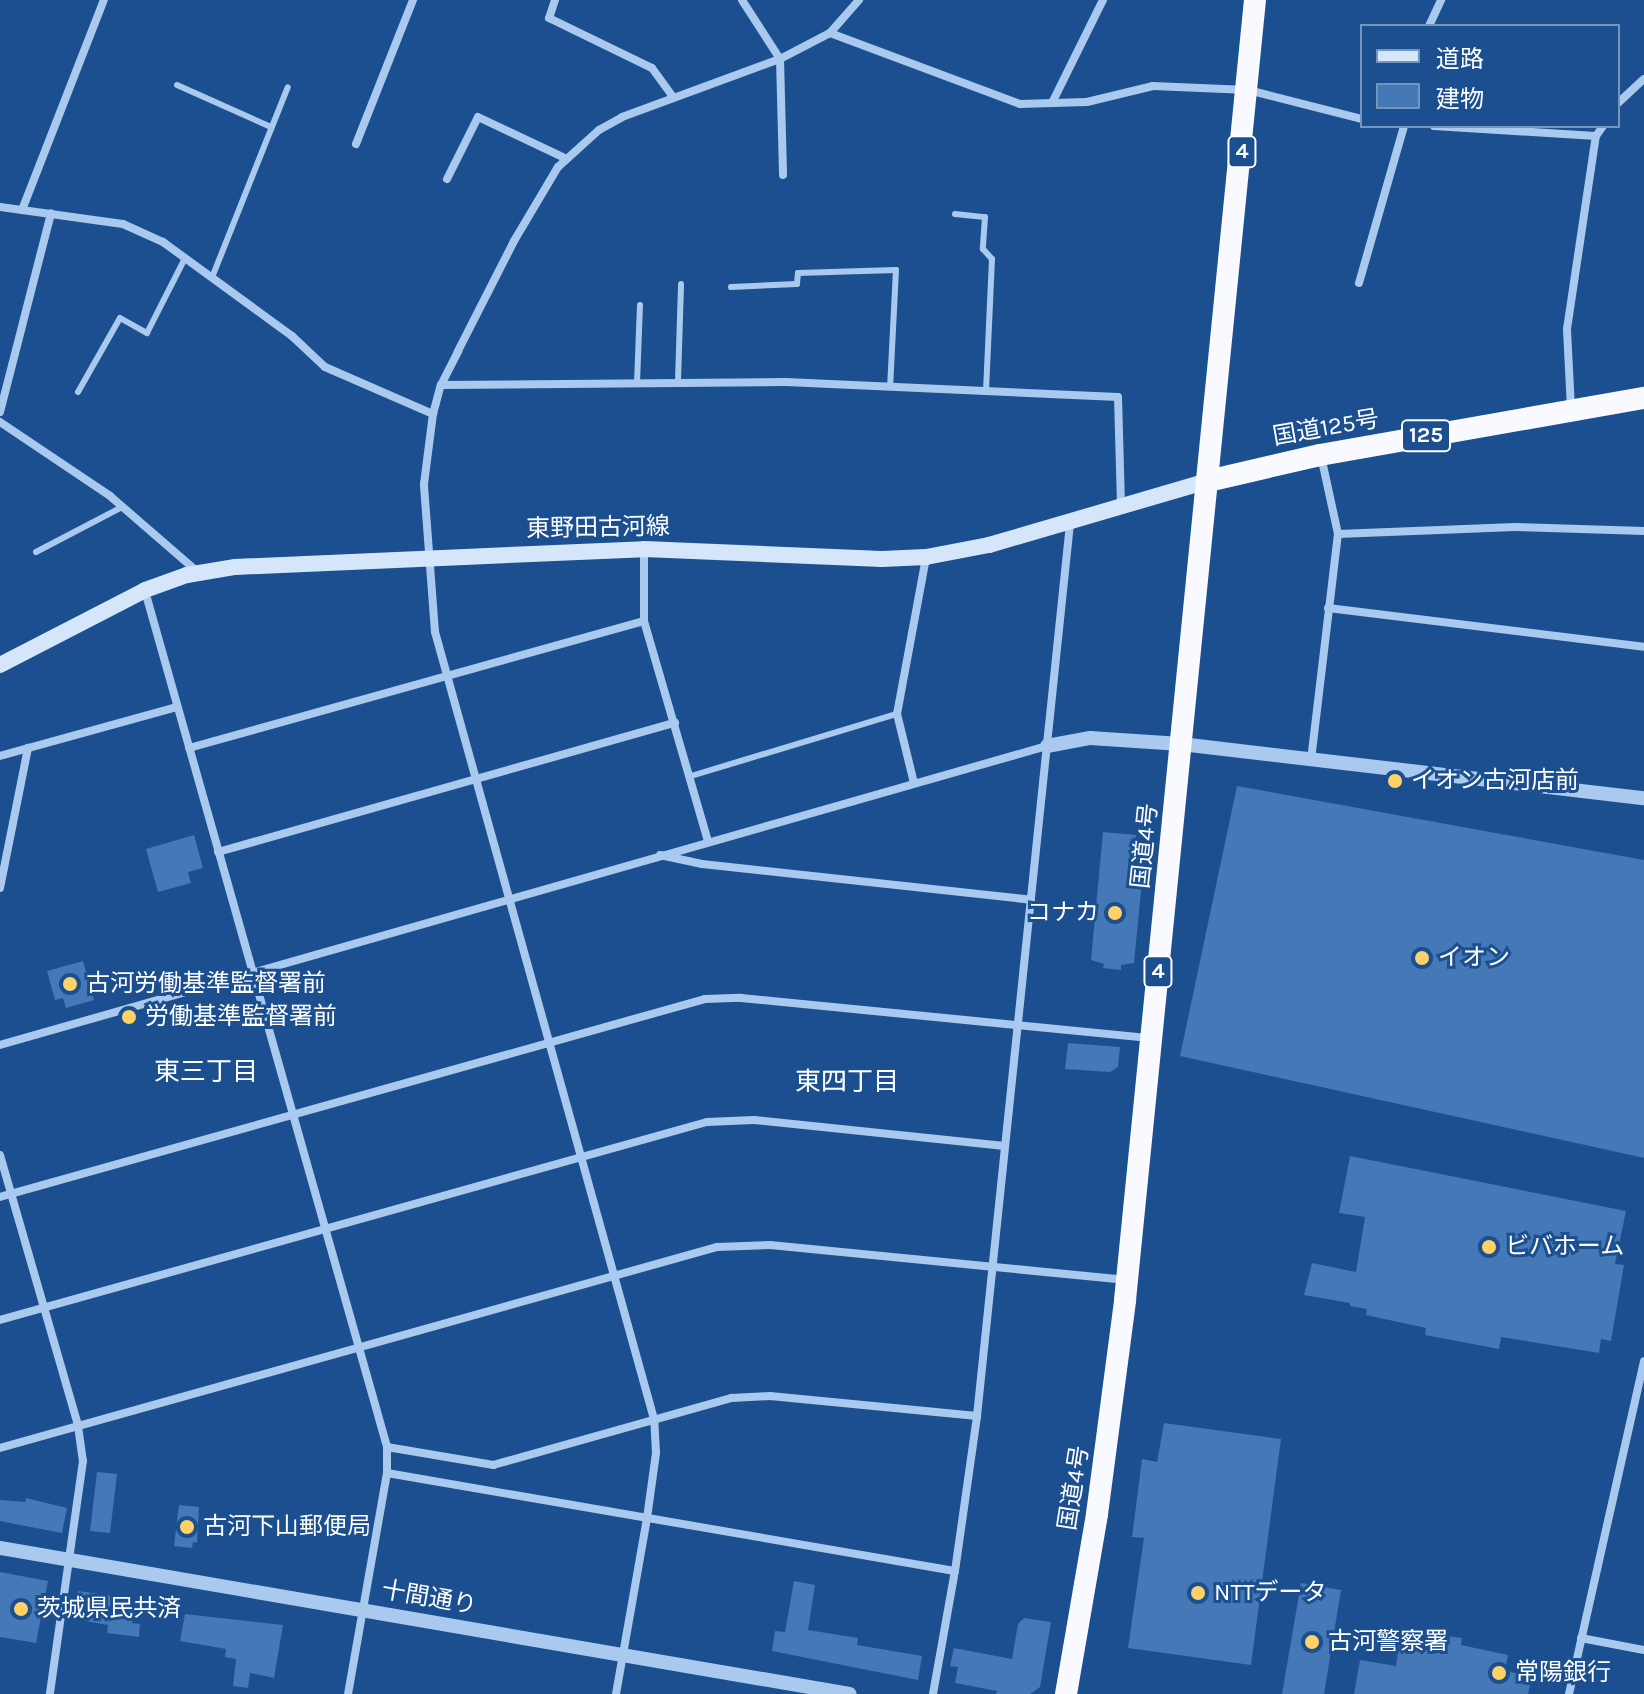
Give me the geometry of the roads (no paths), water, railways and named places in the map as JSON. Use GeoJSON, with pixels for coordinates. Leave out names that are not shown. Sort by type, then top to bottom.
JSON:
{"type":"FeatureCollection","features":[{"type":"Feature","properties":{"kind":"highway","name":"国道4号"},"geometry":{"type":"LineString","coordinates":[[1066,1694],[1100,1499],[1127,1280],[1255,0]]}},
{"type":"Feature","properties":{"kind":"highway","name":"国道125号"},"geometry":{"type":"LineString","coordinates":[[1208,481],[1320,455],[1644,398]]}},
{"type":"Feature","properties":{"kind":"main road","name":"東野田古河線"},"geometry":{"type":"LineString","coordinates":[[0,665],[145,590],[200,573],[235,567],[644,549],[882,559],[926,557],[989,545],[1208,481]]}},
{"type":"Feature","properties":{"kind":"street"},"geometry":{"type":"LineString","coordinates":[[22,210],[104,0]]}},
{"type":"Feature","properties":{"kind":"street"},"geometry":{"type":"LineString","coordinates":[[356,144],[413,0]]}},
{"type":"Feature","properties":{"kind":"street"},"geometry":{"type":"LineString","coordinates":[[555,0],[549,18],[652,68],[672,96]]}},
{"type":"Feature","properties":{"kind":"street"},"geometry":{"type":"LineString","coordinates":[[742,0],[780,59],[783,175]]}},
{"type":"Feature","properties":{"kind":"street"},"geometry":{"type":"LineString","coordinates":[[616,1694],[656,1453],[654,1419],[473,779],[435,632],[424,484],[433,414],[441,385],[523,226],[558,167],[599,130],[672,96],[780,59],[830,33],[859,0]]}},
{"type":"Feature","properties":{"kind":"street"},"geometry":{"type":"LineString","coordinates":[[1052,103],[1103,0]]}},
{"type":"Feature","properties":{"kind":"street"},"geometry":{"type":"LineString","coordinates":[[1430,24],[1441,0]]}},
{"type":"Feature","properties":{"kind":"street"},"geometry":{"type":"LineString","coordinates":[[830,33],[1020,104],[1087,102],[1153,86],[1248,90],[1360,118]]}},
{"type":"Feature","properties":{"kind":"street"},"geometry":{"type":"LineString","coordinates":[[1620,101],[1644,79]]}},
{"type":"Feature","properties":{"kind":"street"},"geometry":{"type":"LineString","coordinates":[[447,179],[478,117],[567,159]]}},
{"type":"Feature","properties":{"kind":"street"},"geometry":{"type":"LineString","coordinates":[[1359,283],[1403,128]]}},
{"type":"Feature","properties":{"kind":"street"},"geometry":{"type":"LineString","coordinates":[[1466,128],[1596,136]]}},
{"type":"Feature","properties":{"kind":"street"},"geometry":{"type":"LineString","coordinates":[[1572,410],[1567,329],[1596,136],[1602,128]]}},
{"type":"Feature","properties":{"kind":"street"},"geometry":{"type":"LineString","coordinates":[[0,207],[123,224],[163,242],[213,275],[292,336],[325,367],[433,414]]}},
{"type":"Feature","properties":{"kind":"street"},"geometry":{"type":"LineString","coordinates":[[0,412],[51,213]]}},
{"type":"Feature","properties":{"kind":"street"},"geometry":{"type":"LineString","coordinates":[[441,385],[678,381],[1118,397],[1121,508]]}},
{"type":"Feature","properties":{"kind":"street"},"geometry":{"type":"LineString","coordinates":[[0,422],[122,507],[200,573]]}},
{"type":"Feature","properties":{"kind":"street"},"geometry":{"type":"LineString","coordinates":[[1311,760],[1338,534],[1320,455]]}},
{"type":"Feature","properties":{"kind":"street"},"geometry":{"type":"LineString","coordinates":[[933,1694],[955,1571],[977,1416],[1070,523]]}},
{"type":"Feature","properties":{"kind":"street"},"geometry":{"type":"LineString","coordinates":[[1338,534],[1515,527],[1644,531]]}},
{"type":"Feature","properties":{"kind":"street"},"geometry":{"type":"LineString","coordinates":[[644,549],[644,621],[708,841]]}},
{"type":"Feature","properties":{"kind":"street"},"geometry":{"type":"LineString","coordinates":[[914,783],[897,714],[926,557]]}},
{"type":"Feature","properties":{"kind":"street"},"geometry":{"type":"LineString","coordinates":[[145,590],[387,1447],[387,1473],[348,1694]]}},
{"type":"Feature","properties":{"kind":"street"},"geometry":{"type":"LineString","coordinates":[[1328,608],[1644,647]]}},
{"type":"Feature","properties":{"kind":"street"},"geometry":{"type":"LineString","coordinates":[[189,748],[644,621]]}},
{"type":"Feature","properties":{"kind":"street"},"geometry":{"type":"LineString","coordinates":[[0,756],[177,707]]}},
{"type":"Feature","properties":{"kind":"street"},"geometry":{"type":"LineString","coordinates":[[218,852],[675,723]]}},
{"type":"Feature","properties":{"kind":"street"},"geometry":{"type":"LineString","coordinates":[[0,1045],[708,841],[1047,746],[1090,738],[1181,744],[1644,798]]}},
{"type":"Feature","properties":{"kind":"street"},"geometry":{"type":"LineString","coordinates":[[0,888],[2,865],[28,748]]}},
{"type":"Feature","properties":{"kind":"street"},"geometry":{"type":"LineString","coordinates":[[659,855],[702,864],[1031,900]]}},
{"type":"Feature","properties":{"kind":"street"},"geometry":{"type":"LineString","coordinates":[[0,1197],[548,1042],[721,998],[1151,1038]]}},
{"type":"Feature","properties":{"kind":"street"},"geometry":{"type":"LineString","coordinates":[[0,1320],[707,1122],[731,1120],[1005,1146]]}},
{"type":"Feature","properties":{"kind":"street"},"geometry":{"type":"LineString","coordinates":[[0,1155],[78,1426],[83,1461],[50,1694]]}},
{"type":"Feature","properties":{"kind":"street"},"geometry":{"type":"LineString","coordinates":[[0,1448],[717,1247],[770,1245],[1127,1280]]}},
{"type":"Feature","properties":{"kind":"street"},"geometry":{"type":"LineString","coordinates":[[1569,1694],[1644,1361]]}},
{"type":"Feature","properties":{"kind":"street"},"geometry":{"type":"LineString","coordinates":[[387,1447],[493,1465],[732,1398],[770,1396],[977,1416]]}},
{"type":"Feature","properties":{"kind":"street"},"geometry":{"type":"LineString","coordinates":[[387,1473],[955,1571]]}},
{"type":"Feature","properties":{"kind":"street","name":"十間通り"},"geometry":{"type":"LineString","coordinates":[[0,1548],[850,1694]]}},
{"type":"Feature","properties":{"kind":"street"},"geometry":{"type":"LineString","coordinates":[[1581,1638],[1644,1650]]}},
{"type":"Feature","properties":{"kind":"lane"},"geometry":{"type":"LineString","coordinates":[[177,85],[271,127]]}},
{"type":"Feature","properties":{"kind":"lane"},"geometry":{"type":"LineString","coordinates":[[213,275],[288,87]]}},
{"type":"Feature","properties":{"kind":"lane"},"geometry":{"type":"LineString","coordinates":[[955,214],[985,217],[983,249],[992,259],[986,391]]}},
{"type":"Feature","properties":{"kind":"lane"},"geometry":{"type":"LineString","coordinates":[[78,392],[120,318],[147,333],[185,258]]}},
{"type":"Feature","properties":{"kind":"lane"},"geometry":{"type":"LineString","coordinates":[[731,287],[797,284],[798,273],[896,270],[890,387]]}},
{"type":"Feature","properties":{"kind":"lane"},"geometry":{"type":"LineString","coordinates":[[678,381],[681,284]]}},
{"type":"Feature","properties":{"kind":"lane"},"geometry":{"type":"LineString","coordinates":[[637,383],[640,305]]}},
{"type":"Feature","properties":{"kind":"lane"},"geometry":{"type":"LineString","coordinates":[[36,552],[122,507]]}},
{"type":"Feature","properties":{"kind":"lane"},"geometry":{"type":"LineString","coordinates":[[691,776],[897,714]]}},
{"type":"Feature","properties":{"kind":"place","name":"イオン古河店前"},"geometry":{"type":"Point","coordinates":[1395,781]}},
{"type":"Feature","properties":{"kind":"place","name":"コナカ"},"geometry":{"type":"Point","coordinates":[1115,913]}},
{"type":"Feature","properties":{"kind":"place","name":"イオン"},"geometry":{"type":"Point","coordinates":[1422,958]}},
{"type":"Feature","properties":{"kind":"place","name":"古河労働基準監督署前"},"geometry":{"type":"Point","coordinates":[70,984]}},
{"type":"Feature","properties":{"kind":"place","name":"労働基準監督署前"},"geometry":{"type":"Point","coordinates":[129,1017]}},
{"type":"Feature","properties":{"kind":"place","name":"ビバホーム"},"geometry":{"type":"Point","coordinates":[1489,1247]}},
{"type":"Feature","properties":{"kind":"place","name":"古河下山郵便局"},"geometry":{"type":"Point","coordinates":[187,1527]}},
{"type":"Feature","properties":{"kind":"place","name":"NTTデータ"},"geometry":{"type":"Point","coordinates":[1198,1593]}},
{"type":"Feature","properties":{"kind":"place","name":"茨城県民共済"},"geometry":{"type":"Point","coordinates":[21,1609]}},
{"type":"Feature","properties":{"kind":"place","name":"古河警察署"},"geometry":{"type":"Point","coordinates":[1312,1642]}},
{"type":"Feature","properties":{"kind":"place","name":"常陽銀行"},"geometry":{"type":"Point","coordinates":[1499,1673]}},
{"type":"Feature","properties":{"kind":"district","name":"東三丁目"},"geometry":{"type":"Point","coordinates":[206,1072]}},
{"type":"Feature","properties":{"kind":"district","name":"東四丁目"},"geometry":{"type":"Point","coordinates":[847,1082]}}]}
